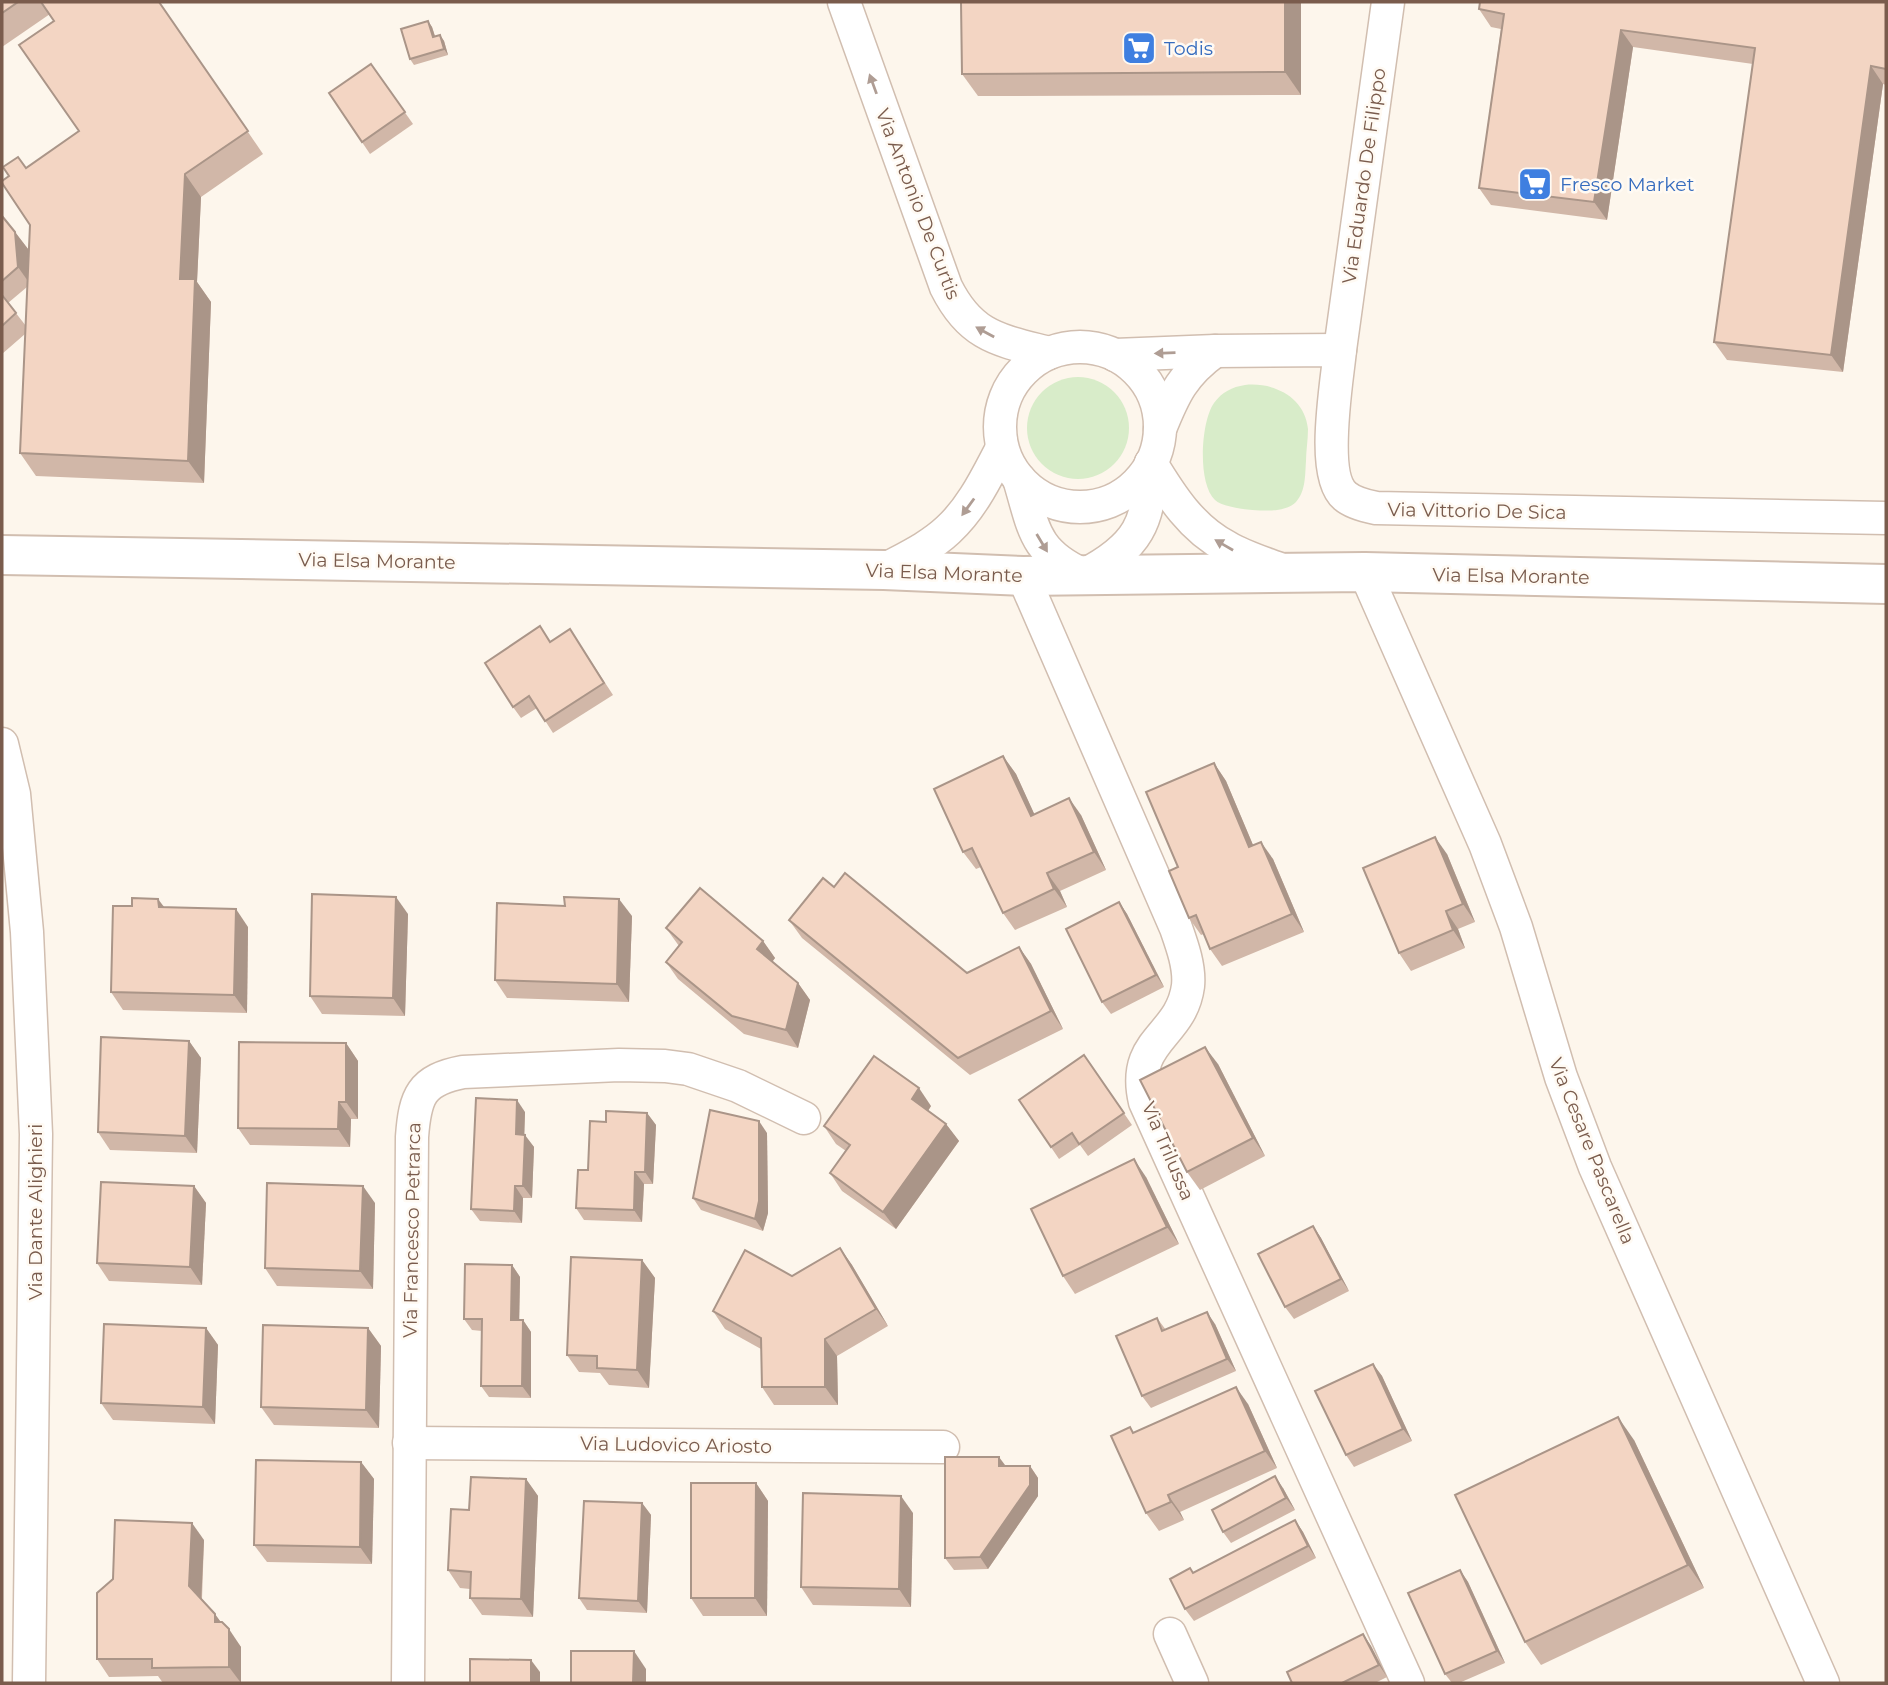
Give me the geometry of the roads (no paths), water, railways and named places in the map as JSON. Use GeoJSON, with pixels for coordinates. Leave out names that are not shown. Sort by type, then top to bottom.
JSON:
{"type":"FeatureCollection","features":[{"type":"Feature","properties":{"kind":"street","name":"Via Antonio De Curtis"},"geometry":{"type":"LineString","coordinates":[[844,2],[946,287],[956,307],[970,323],[988,334],[1049,354]]}},
{"type":"Feature","properties":{"kind":"street","name":"Via Eduardo De Filippo"},"geometry":{"type":"LineString","coordinates":[[1340,350],[1388,2]]}},
{"type":"Feature","properties":{"kind":"street"},"geometry":{"type":"LineString","coordinates":[[1151,463],[1150,499],[1140,527],[1121,551],[1084,575],[1064,566],[1045,549],[1032,523],[1019,480],[1002,448],[1000,425],[1003,402],[1014,382],[1029,365],[1049,354],[1071,348],[1093,348],[1115,355],[1134,368],[1148,386],[1157,407],[1160,429]]}},
{"type":"Feature","properties":{"kind":"street"},"geometry":{"type":"LineString","coordinates":[[1115,355],[1340,350]]}},
{"type":"Feature","properties":{"kind":"street","name":"Via Vittorio De Sica"},"geometry":{"type":"LineString","coordinates":[[1340,350],[1331,466],[1340,491],[1345,497],[1360,504],[1391,509],[1886,518]]}},
{"type":"Feature","properties":{"kind":"street"},"geometry":{"type":"LineString","coordinates":[[1019,480],[1039,496],[1063,506],[1089,507],[1115,500],[1136,484],[1151,463],[1160,429],[1178,387],[1185,377],[1215,351]]}},
{"type":"Feature","properties":{"kind":"street"},"geometry":{"type":"LineString","coordinates":[[884,570],[932,543],[950,528],[975,497],[1002,448]]}},
{"type":"Feature","properties":{"kind":"street"},"geometry":{"type":"LineString","coordinates":[[1151,463],[1186,515],[1206,533],[1227,547],[1287,572]]}},
{"type":"Feature","properties":{"kind":"street","name":"Via Elsa Morante"},"geometry":{"type":"LineString","coordinates":[[2,555],[884,570],[1023,576],[1365,572],[1886,584]]}},
{"type":"Feature","properties":{"kind":"street","name":"Via Cesare Pascarella"},"geometry":{"type":"LineString","coordinates":[[1365,572],[1485,844],[1516,927],[1551,1046],[1583,1138],[1823,1683]]}},
{"type":"Feature","properties":{"kind":"street","name":"Via Trilussa"},"geometry":{"type":"LineString","coordinates":[[1023,576],[1176,928],[1184,955],[1188,985],[1171,1025],[1152,1048],[1141,1073],[1145,1102],[1408,1683]]}},
{"type":"Feature","properties":{"kind":"street","name":"Via Dante Alighieri"},"geometry":{"type":"LineString","coordinates":[[2,744],[15,802],[27,932],[36,1121],[29,1683]]}},
{"type":"Feature","properties":{"kind":"street","name":"Via Francesco Petrarca"},"geometry":{"type":"LineString","coordinates":[[408,1683],[412,1137],[419,1097],[427,1086],[438,1078],[463,1072],[653,1065],[688,1069],[714,1077],[804,1118]]}},
{"type":"Feature","properties":{"kind":"street","name":"Via Ludovico Ariosto"},"geometry":{"type":"LineString","coordinates":[[409,1443],[943,1447]]}},
{"type":"Feature","properties":{"kind":"street"},"geometry":{"type":"LineString","coordinates":[[1170,1634],[1192,1683]]}},
{"type":"Feature","properties":{"kind":"place","name":"Todis"},"geometry":{"type":"Point","coordinates":[1139,48]}},
{"type":"Feature","properties":{"kind":"place","name":"Fresco Market"},"geometry":{"type":"Point","coordinates":[1535,184]}}]}
